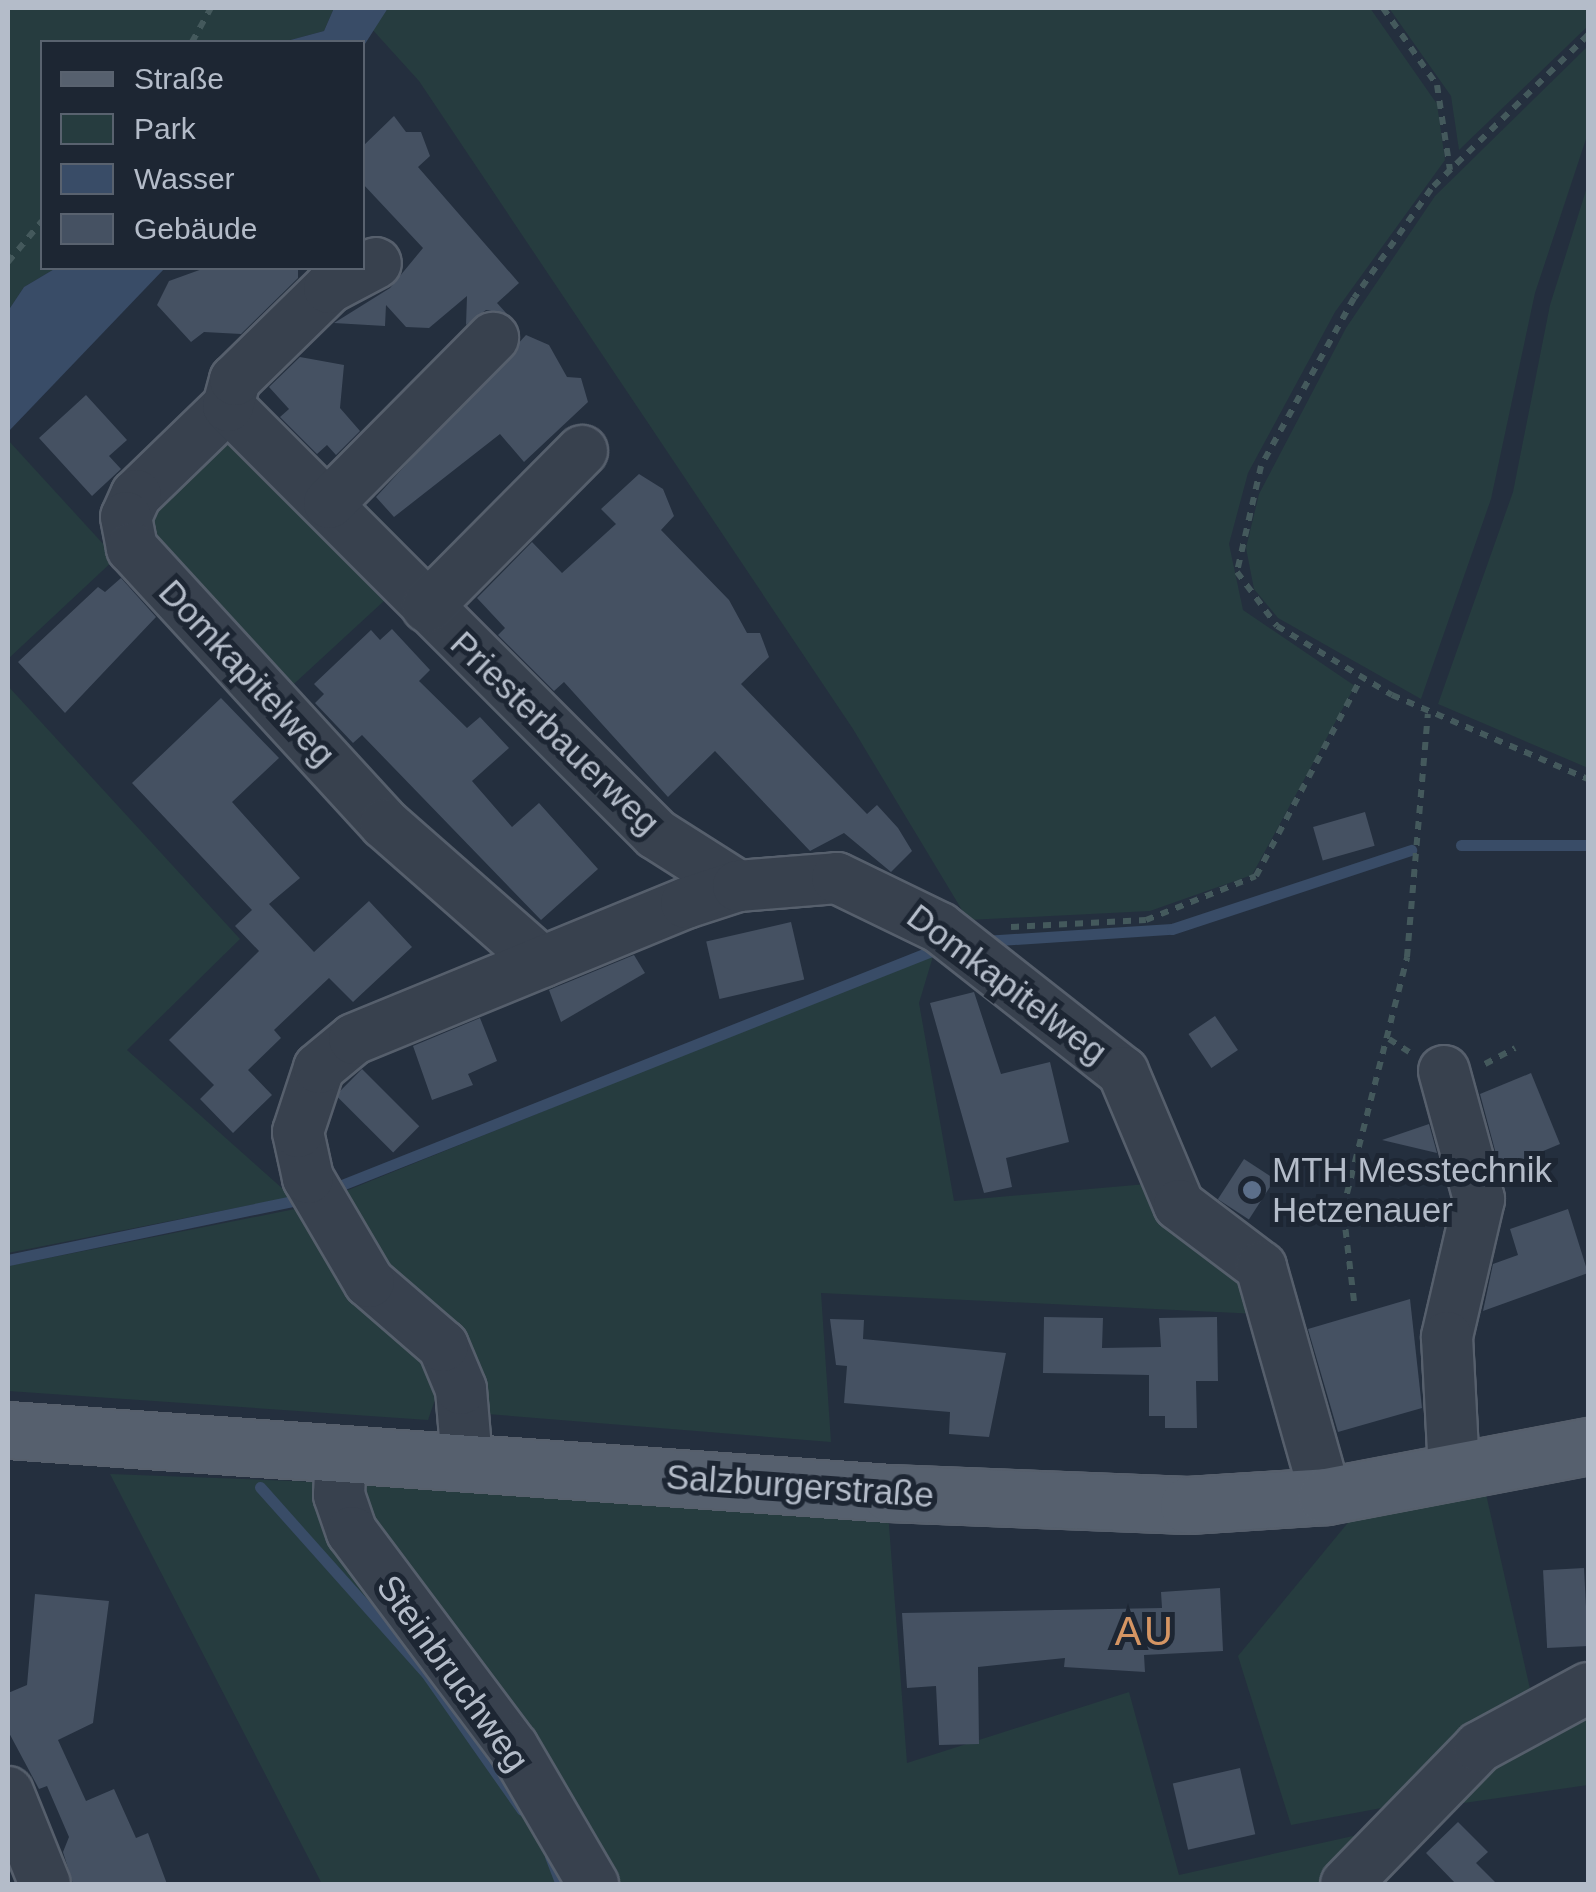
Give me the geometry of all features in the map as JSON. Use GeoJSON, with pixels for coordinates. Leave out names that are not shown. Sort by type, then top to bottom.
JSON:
{"type":"FeatureCollection","features":[{"type":"Feature","properties":{"kind":"main road","name":"Salzburgerstraße"},"geometry":{"type":"LineString","coordinates":[[8,1430],[340,1471],[467,1461],[1046,1503],[1326,1496],[1588,1446]]}},
{"type":"Feature","properties":{"kind":"street"},"geometry":{"type":"LineString","coordinates":[[365,268],[376,262]]}},
{"type":"Feature","properties":{"kind":"street"},"geometry":{"type":"LineString","coordinates":[[228,406],[235,380],[329,288],[362,270]]}},
{"type":"Feature","properties":{"kind":"street"},"geometry":{"type":"LineString","coordinates":[[328,503],[494,338]]}},
{"type":"Feature","properties":{"kind":"street","name":"Priesterbauerweg"},"geometry":{"type":"LineString","coordinates":[[228,406],[656,834],[738,886]]}},
{"type":"Feature","properties":{"kind":"street","name":"Domkapitelweg"},"geometry":{"type":"LineString","coordinates":[[228,406],[136,495],[126,517],[132,548],[385,824],[542,962]]}},
{"type":"Feature","properties":{"kind":"street","name":"Priesterbauerweg"},"geometry":{"type":"LineString","coordinates":[[427,607],[582,450]]}},
{"type":"Feature","properties":{"kind":"street","name":"Domkapitelweg"},"geometry":{"type":"LineString","coordinates":[[467,1461],[460,1390],[443,1346],[369,1282],[315,1195],[298,1132],[319,1068],[354,1039],[738,886],[837,878],[940,928],[1123,1072],[1179,1205],[1261,1267],[1326,1496]]}},
{"type":"Feature","properties":{"kind":"street"},"geometry":{"type":"LineString","coordinates":[[1444,1071],[1479,1199],[1447,1337],[1454,1472]]}},
{"type":"Feature","properties":{"kind":"street","name":"Steinbruchweg"},"geometry":{"type":"LineString","coordinates":[[340,1471],[376,1570],[513,1747],[593,1884]]}},
{"type":"Feature","properties":{"kind":"street"},"geometry":{"type":"LineString","coordinates":[[1346,1884],[1479,1747],[1588,1688]]}},
{"type":"Feature","properties":{"kind":"street"},"geometry":{"type":"LineString","coordinates":[[8,1792],[46,1884]]}},
{"type":"Feature","properties":{"kind":"path"},"geometry":{"type":"LineString","coordinates":[[193,40],[210,8]]}},
{"type":"Feature","properties":{"kind":"path"},"geometry":{"type":"LineString","coordinates":[[1382,8],[1437,85],[1450,171]]}},
{"type":"Feature","properties":{"kind":"path"},"geometry":{"type":"LineString","coordinates":[[1588,35],[1450,171],[1354,298],[1261,466],[1237,547],[1247,596],[1277,626],[1428,714],[1588,778]]}},
{"type":"Feature","properties":{"kind":"path"},"geometry":{"type":"LineString","coordinates":[[8,262],[40,223]]}},
{"type":"Feature","properties":{"kind":"path"},"geometry":{"type":"LineString","coordinates":[[940,928],[1146,920],[1256,876],[1363,675]]}},
{"type":"Feature","properties":{"kind":"path"},"geometry":{"type":"LineString","coordinates":[[1354,1301],[1343,1209],[1407,958],[1428,714]]}},
{"type":"Feature","properties":{"kind":"green space"},"geometry":{"type":"Polygon","coordinates":[[[8,8],[334,8],[324,31],[290,40],[40,40],[40,270],[53,270],[24,287],[8,311],[8,8]]]}},
{"type":"Feature","properties":{"kind":"green space"},"geometry":{"type":"Polygon","coordinates":[[[388,8],[1370,8],[1437,104],[1445,160],[1335,312],[1248,473],[1229,544],[1243,610],[1355,686],[1252,875],[1150,911],[968,920],[853,729],[419,81],[371,28],[388,8]]]}},
{"type":"Feature","properties":{"kind":"green space"},"geometry":{"type":"Polygon","coordinates":[[[1389,8],[1588,8],[1588,26],[1459,150],[1451,96],[1389,8]]]}},
{"type":"Feature","properties":{"kind":"green space"},"geometry":{"type":"Polygon","coordinates":[[[1588,46],[1588,133],[1535,293],[1491,499],[1421,699],[1278,618],[1254,589],[1246,548],[1259,494],[1346,328],[1435,196],[1588,46]]]}},
{"type":"Feature","properties":{"kind":"green space"},"geometry":{"type":"Polygon","coordinates":[[[1588,184],[1588,768],[1438,704],[1513,492],[1550,305],[1588,184]]]}},
{"type":"Feature","properties":{"kind":"green space"},"geometry":{"type":"Polygon","coordinates":[[[227,426],[385,600],[283,694],[147,545],[147,498],[227,426]]]}},
{"type":"Feature","properties":{"kind":"green space"},"geometry":{"type":"Polygon","coordinates":[[[8,440],[116,558],[8,659],[8,440]]]}},
{"type":"Feature","properties":{"kind":"green space"},"geometry":{"type":"Polygon","coordinates":[[[8,686],[240,939],[127,1050],[292,1197],[8,1253],[8,686]]]}},
{"type":"Feature","properties":{"kind":"green space"},"geometry":{"type":"Polygon","coordinates":[[[934,953],[919,1003],[954,1201],[1158,1183],[1177,1226],[1244,1288],[1258,1314],[821,1293],[831,1442],[487,1414],[447,1315],[374,1264],[331,1197],[934,953]]]}},
{"type":"Feature","properties":{"kind":"green space"},"geometry":{"type":"Polygon","coordinates":[[[300,1208],[426,1356],[437,1394],[428,1420],[8,1391],[8,1266],[300,1208]]]}},
{"type":"Feature","properties":{"kind":"green space"},"geometry":{"type":"Polygon","coordinates":[[[110,1474],[319,1482],[329,1547],[454,1700],[564,1884],[322,1884],[110,1474]]]}},
{"type":"Feature","properties":{"kind":"green space"},"geometry":{"type":"Polygon","coordinates":[[[355,1476],[868,1520],[888,1512],[907,1763],[1129,1692],[1179,1875],[1371,1832],[1331,1884],[610,1884],[411,1607],[355,1476]]]}},
{"type":"Feature","properties":{"kind":"green space"},"geometry":{"type":"Polygon","coordinates":[[[1486,1494],[1533,1702],[1392,1806],[1291,1825],[1238,1656],[1351,1519],[1486,1494]]]}},
{"type":"Feature","properties":{"kind":"green space"},"geometry":{"type":"Polygon","coordinates":[[[1588,1699],[1588,1785],[1429,1808],[1588,1699]]]}},
{"type":"Feature","properties":{"kind":"water"},"geometry":{"type":"Polygon","coordinates":[[[334,8],[388,8],[365,44],[365,40],[290,40],[324,31],[334,8]]]}},
{"type":"Feature","properties":{"kind":"water"},"geometry":{"type":"Polygon","coordinates":[[[53,270],[163,270],[8,432],[8,311],[24,287],[53,270]]]}},
{"type":"Feature","properties":{"kind":"building"},"geometry":{"type":"Polygon","coordinates":[[[394,116],[406,132],[421,132],[430,156],[418,167],[519,283],[497,303],[507,314],[486,310],[466,325],[467,296],[429,328],[406,327],[386,305],[385,326],[334,323],[390,288],[423,248],[365,186],[365,144],[394,116]]]}},
{"type":"Feature","properties":{"kind":"building"},"geometry":{"type":"Polygon","coordinates":[[[199,270],[298,270],[298,278],[241,334],[204,332],[191,342],[157,305],[169,281],[199,270]]]}},
{"type":"Feature","properties":{"kind":"building"},"geometry":{"type":"Polygon","coordinates":[[[526,335],[549,345],[567,377],[581,378],[588,402],[524,462],[500,434],[394,517],[376,497],[526,335]]]}},
{"type":"Feature","properties":{"kind":"building"},"geometry":{"type":"Polygon","coordinates":[[[300,357],[344,365],[340,408],[360,431],[336,455],[327,445],[317,454],[280,417],[289,409],[269,387],[300,357]]]}},
{"type":"Feature","properties":{"kind":"building"},"geometry":{"type":"Polygon","coordinates":[[[86,395],[127,440],[109,456],[121,469],[92,496],[39,438],[86,395]]]}},
{"type":"Feature","properties":{"kind":"building"},"geometry":{"type":"Polygon","coordinates":[[[639,474],[663,489],[674,516],[661,530],[729,600],[747,633],[760,633],[769,657],[741,684],[867,814],[877,805],[898,828],[912,851],[891,872],[844,833],[810,851],[715,751],[668,797],[564,682],[554,691],[498,635],[505,628],[477,598],[532,542],[562,573],[616,524],[601,509],[639,474]]]}},
{"type":"Feature","properties":{"kind":"building"},"geometry":{"type":"Polygon","coordinates":[[[121,578],[156,617],[65,713],[18,662],[98,587],[105,592],[121,578]]]}},
{"type":"Feature","properties":{"kind":"building"},"geometry":{"type":"Polygon","coordinates":[[[392,629],[430,670],[419,681],[467,728],[480,717],[509,748],[472,781],[512,827],[539,803],[598,869],[541,920],[362,735],[353,743],[315,703],[324,694],[314,684],[371,630],[380,640],[392,629]]]}},
{"type":"Feature","properties":{"kind":"building"},"geometry":{"type":"Polygon","coordinates":[[[221,698],[279,758],[232,802],[300,878],[269,904],[314,952],[369,901],[412,947],[353,1002],[329,978],[274,1030],[281,1038],[248,1070],[272,1095],[233,1133],[200,1099],[214,1085],[169,1040],[259,951],[235,926],[252,910],[132,783],[221,698]]]}},
{"type":"Feature","properties":{"kind":"building"},"geometry":{"type":"Polygon","coordinates":[[[1365,812],[1375,846],[1323,861],[1313,827],[1365,812]]]}},
{"type":"Feature","properties":{"kind":"building"},"geometry":{"type":"Polygon","coordinates":[[[791,922],[804,979],[720,999],[706,942],[791,922]]]}},
{"type":"Feature","properties":{"kind":"building"},"geometry":{"type":"Polygon","coordinates":[[[634,955],[645,973],[561,1022],[549,990],[634,955]]]}},
{"type":"Feature","properties":{"kind":"building"},"geometry":{"type":"Polygon","coordinates":[[[974,992],[1001,1074],[1050,1062],[1069,1142],[1006,1158],[1012,1187],[984,1193],[930,1003],[974,992]]]}},
{"type":"Feature","properties":{"kind":"building"},"geometry":{"type":"Polygon","coordinates":[[[1215,1016],[1238,1050],[1211,1068],[1188,1034],[1215,1016]]]}},
{"type":"Feature","properties":{"kind":"building"},"geometry":{"type":"Polygon","coordinates":[[[480,1018],[497,1061],[468,1074],[473,1085],[432,1100],[413,1046],[480,1018]]]}},
{"type":"Feature","properties":{"kind":"building"},"geometry":{"type":"Polygon","coordinates":[[[362,1069],[419,1126],[393,1152],[336,1095],[362,1069]]]}},
{"type":"Feature","properties":{"kind":"building"},"geometry":{"type":"Polygon","coordinates":[[[1531,1073],[1560,1144],[1500,1169],[1480,1094],[1531,1073]]]}},
{"type":"Feature","properties":{"kind":"building"},"geometry":{"type":"Polygon","coordinates":[[[1429,1124],[1437,1153],[1382,1140],[1429,1124]]]}},
{"type":"Feature","properties":{"kind":"building"},"geometry":{"type":"Polygon","coordinates":[[[1244,1159],[1275,1179],[1249,1219],[1218,1199],[1244,1159]]]}},
{"type":"Feature","properties":{"kind":"building"},"geometry":{"type":"Polygon","coordinates":[[[1568,1209],[1588,1273],[1483,1311],[1493,1264],[1518,1255],[1510,1229],[1568,1209]]]}},
{"type":"Feature","properties":{"kind":"building"},"geometry":{"type":"Polygon","coordinates":[[[1410,1299],[1422,1408],[1338,1432],[1308,1329],[1410,1299]]]}},
{"type":"Feature","properties":{"kind":"building"},"geometry":{"type":"Polygon","coordinates":[[[1044,1317],[1103,1318],[1102,1348],[1161,1347],[1159,1318],[1217,1317],[1218,1381],[1196,1381],[1197,1428],[1165,1428],[1165,1416],[1149,1416],[1149,1375],[1043,1373],[1044,1317]]]}},
{"type":"Feature","properties":{"kind":"building"},"geometry":{"type":"Polygon","coordinates":[[[830,1319],[864,1320],[863,1339],[1006,1353],[989,1437],[949,1434],[950,1412],[844,1403],[847,1366],[836,1365],[830,1319]]]}},
{"type":"Feature","properties":{"kind":"building"},"geometry":{"type":"Polygon","coordinates":[[[1584,1568],[1588,1646],[1547,1648],[1543,1570],[1584,1568]]]}},
{"type":"Feature","properties":{"kind":"building"},"geometry":{"type":"Polygon","coordinates":[[[1220,1588],[1223,1651],[1144,1655],[1145,1672],[1064,1667],[1065,1658],[978,1667],[979,1744],[939,1745],[936,1686],[907,1688],[902,1613],[1162,1608],[1161,1592],[1220,1588]]]}},
{"type":"Feature","properties":{"kind":"building"},"geometry":{"type":"Polygon","coordinates":[[[35,1594],[109,1601],[93,1723],[58,1740],[86,1801],[114,1789],[136,1838],[148,1833],[167,1884],[73,1884],[63,1852],[69,1837],[47,1786],[39,1789],[8,1731],[8,1693],[27,1685],[35,1594]]]}},
{"type":"Feature","properties":{"kind":"building"},"geometry":{"type":"Polygon","coordinates":[[[1240,1768],[1255,1834],[1188,1850],[1173,1784],[1240,1768]]]}},
{"type":"Feature","properties":{"kind":"building"},"geometry":{"type":"Polygon","coordinates":[[[1458,1822],[1488,1852],[1476,1863],[1497,1884],[1456,1884],[1426,1853],[1458,1822]]]}},
{"type":"Feature","properties":{"kind":"waterway"},"geometry":{"type":"LineString","coordinates":[[1461,845],[1588,845]]}},
{"type":"Feature","properties":{"kind":"waterway"},"geometry":{"type":"LineString","coordinates":[[984,941],[1172,929],[1411,850]]}},
{"type":"Feature","properties":{"kind":"waterway"},"geometry":{"type":"LineString","coordinates":[[329,1190],[939,948]]}},
{"type":"Feature","properties":{"kind":"waterway"},"geometry":{"type":"LineString","coordinates":[[8,1260],[307,1198]]}},
{"type":"Feature","properties":{"kind":"waterway"},"geometry":{"type":"LineString","coordinates":[[260,1487],[426,1673],[522,1810]]}},
{"type":"Feature","properties":{"kind":"waterway"},"geometry":{"type":"LineString","coordinates":[[550,1856],[561,1884]]}},
{"type":"Feature","properties":{"kind":"place","name":"MTH Messtechnik Hetzenauer"},"geometry":{"type":"Point","coordinates":[1252,1190]}},
{"type":"Feature","properties":{"kind":"district","name":"AU"},"geometry":{"type":"Point","coordinates":[1145,1631]}}]}
